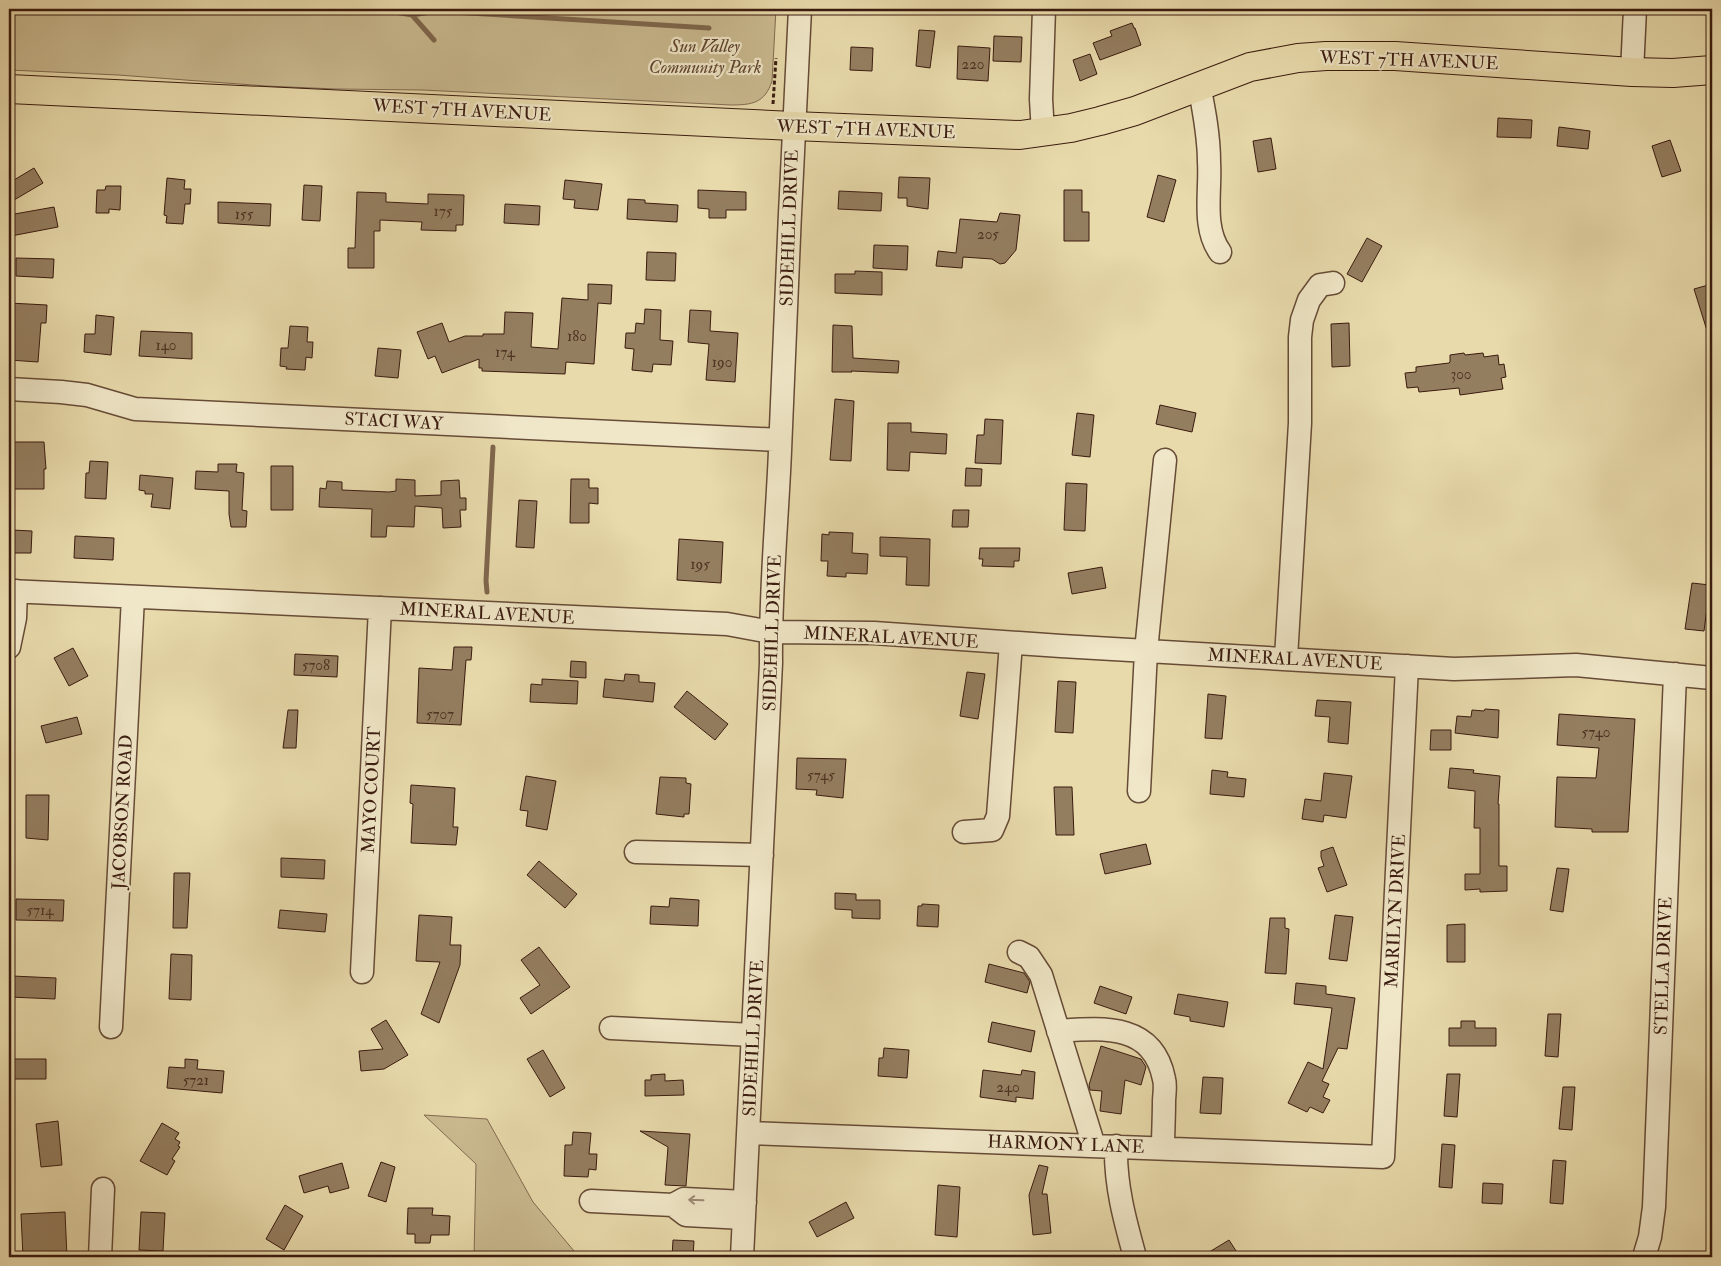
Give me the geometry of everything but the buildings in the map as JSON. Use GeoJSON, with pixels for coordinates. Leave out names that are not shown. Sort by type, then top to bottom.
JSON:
{"type":"FeatureCollection","features":[{"type":"Feature","properties":{"kind":"main road","name":"WEST 7TH AVENUE"},"geometry":{"type":"LineString","coordinates":[[9,89],[793,126],[1003,134],[1043,133],[1100,122],[1250,67],[1298,58],[1395,56],[1632,72],[1673,73],[1712,70]]}},
{"type":"Feature","properties":{"kind":"street","name":"SIDEHILL DRIVE"},"geometry":{"type":"LineString","coordinates":[[742,1257],[771,663],[793,126],[800,9]]}},
{"type":"Feature","properties":{"kind":"street"},"geometry":{"type":"LineString","coordinates":[[1043,133],[1041,99],[1044,9]]}},
{"type":"Feature","properties":{"kind":"street"},"geometry":{"type":"LineString","coordinates":[[1632,72],[1635,9]]}},
{"type":"Feature","properties":{"kind":"street"},"geometry":{"type":"LineString","coordinates":[[1199,85],[1210,161],[1210,228],[1214,243],[1220,252]]}},
{"type":"Feature","properties":{"kind":"street"},"geometry":{"type":"LineString","coordinates":[[1286,658],[1300,423],[1300,337],[1302,320],[1309,300],[1320,285],[1333,283]]}},
{"type":"Feature","properties":{"kind":"street","name":"STACI WAY"},"geometry":{"type":"LineString","coordinates":[[9,389],[87,395],[135,408],[780,440]]}},
{"type":"Feature","properties":{"kind":"street"},"geometry":{"type":"LineString","coordinates":[[1139,791],[1146,651],[1166,460]]}},
{"type":"Feature","properties":{"kind":"street"},"geometry":{"type":"LineString","coordinates":[[9,647],[15,618],[12,591]]}},
{"type":"Feature","properties":{"kind":"street","name":"MINERAL AVENUE"},"geometry":{"type":"LineString","coordinates":[[12,591],[727,624],[771,632],[874,633],[1011,643],[1407,666],[1472,668],[1576,665],[1712,678]]}},
{"type":"Feature","properties":{"kind":"street","name":"JACOBSON ROAD"},"geometry":{"type":"LineString","coordinates":[[111,1027],[133,597]]}},
{"type":"Feature","properties":{"kind":"street","name":"MAYO COURT"},"geometry":{"type":"LineString","coordinates":[[362,972],[380,608]]}},
{"type":"Feature","properties":{"kind":"street"},"geometry":{"type":"LineString","coordinates":[[964,832],[992,830],[998,816],[1011,643]]}},
{"type":"Feature","properties":{"kind":"street","name":"MARILYN DRIVE"},"geometry":{"type":"LineString","coordinates":[[1383,1157],[1407,666]]}},
{"type":"Feature","properties":{"kind":"street","name":"STELLA DRIVE"},"geometry":{"type":"LineString","coordinates":[[1644,1257],[1650,1237],[1654,1208],[1675,674]]}},
{"type":"Feature","properties":{"kind":"street"},"geometry":{"type":"LineString","coordinates":[[636,852],[762,855]]}},
{"type":"Feature","properties":{"kind":"street"},"geometry":{"type":"LineString","coordinates":[[1019,952],[1029,957],[1041,975],[1094,1146]]}},
{"type":"Feature","properties":{"kind":"street"},"geometry":{"type":"LineString","coordinates":[[611,1028],[753,1036]]}},
{"type":"Feature","properties":{"kind":"street"},"geometry":{"type":"LineString","coordinates":[[1058,1031],[1093,1028],[1127,1033],[1139,1038],[1150,1048],[1159,1061],[1165,1080],[1163,1148]]}},
{"type":"Feature","properties":{"kind":"street","name":"HARMONY LANE"},"geometry":{"type":"LineString","coordinates":[[748,1133],[1383,1157]]}},
{"type":"Feature","properties":{"kind":"street"},"geometry":{"type":"LineString","coordinates":[[1116,1146],[1118,1183],[1123,1212],[1135,1257]]}},
{"type":"Feature","properties":{"kind":"street"},"geometry":{"type":"LineString","coordinates":[[100,1257],[103,1189]]}},
{"type":"Feature","properties":{"kind":"street"},"geometry":{"type":"LineString","coordinates":[[591,1201],[673,1205],[684,1199],[744,1210]]}},
{"type":"Feature","properties":{"kind":"green space","name":"Sun Valley Community Park"},"geometry":{"type":"Polygon","coordinates":[[[9,9],[776,9],[772,81],[769,88],[766,94],[757,101],[731,105],[422,90],[266,86],[118,75],[9,70],[9,9]]]}},
{"type":"Feature","properties":{"kind":"green space"},"geometry":{"type":"Polygon","coordinates":[[[424,1115],[487,1119],[533,1202],[579,1257],[474,1257],[476,1164],[424,1115]]]}},
{"type":"Feature","properties":{"kind":"waterway"},"geometry":{"type":"LineString","coordinates":[[379,9],[412,15],[437,11],[709,28]]}},
{"type":"Feature","properties":{"kind":"waterway"},"geometry":{"type":"LineString","coordinates":[[412,15],[434,40]]}},
{"type":"Feature","properties":{"kind":"waterway"},"geometry":{"type":"LineString","coordinates":[[487,592],[493,447]]}}]}
